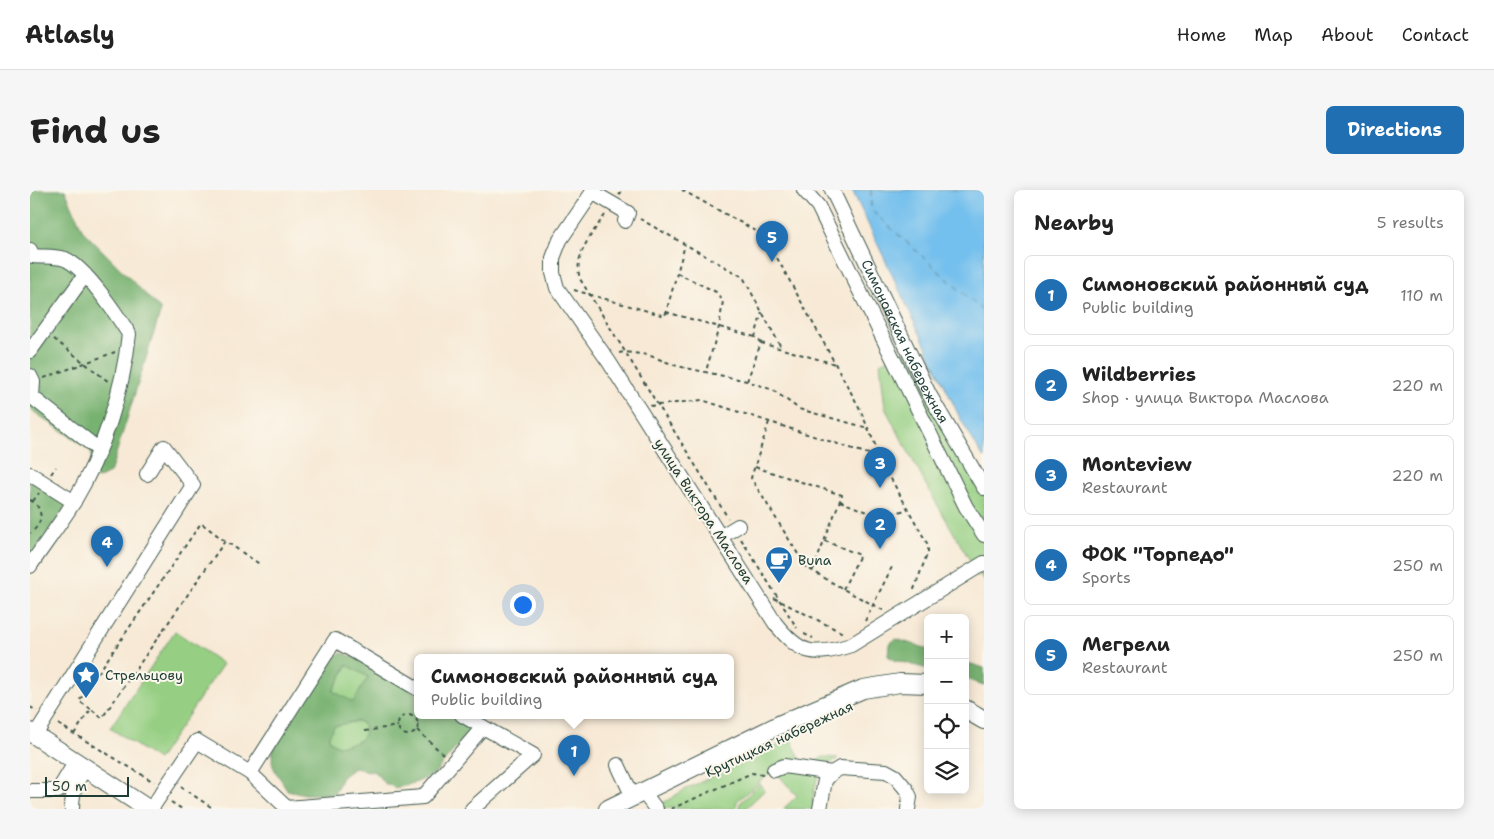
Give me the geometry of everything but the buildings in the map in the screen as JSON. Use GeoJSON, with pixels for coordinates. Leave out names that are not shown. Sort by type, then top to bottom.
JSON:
{"type":"FeatureCollection","features":[{"type":"Feature","properties":{"kind":"main road","name":"Крутицкая набережная"},"geometry":{"type":"LineString","coordinates":[[643,802],[781,724],[863,688],[900,683],[924,684]]}},
{"type":"Feature","properties":{"kind":"main road","name":"Крутицкая набережная"},"geometry":{"type":"LineString","coordinates":[[643,802],[784,734],[864,699],[902,692],[924,693]]}},
{"type":"Feature","properties":{"kind":"main road"},"geometry":{"type":"LineString","coordinates":[[969,700],[984,709]]}},
{"type":"Feature","properties":{"kind":"main road"},"geometry":{"type":"LineString","coordinates":[[969,711],[984,720]]}},
{"type":"Feature","properties":{"kind":"main road"},"geometry":{"type":"LineString","coordinates":[[33,733],[149,809]]}},
{"type":"Feature","properties":{"kind":"main road"},"geometry":{"type":"LineString","coordinates":[[608,809],[643,802]]}},
{"type":"Feature","properties":{"kind":"street"},"geometry":{"type":"LineString","coordinates":[[804,190],[818,206],[966,507],[984,535]]}},
{"type":"Feature","properties":{"kind":"street","name":"Симоновская набережная"},"geometry":{"type":"LineString","coordinates":[[832,190],[929,394],[984,488]]}},
{"type":"Feature","properties":{"kind":"street"},"geometry":{"type":"LineString","coordinates":[[593,191],[621,213]]}},
{"type":"Feature","properties":{"kind":"street","name":"улица Виктора Маслова"},"geometry":{"type":"LineString","coordinates":[[593,191],[560,240],[553,258],[553,273],[557,288],[605,356],[775,623],[789,641],[801,649],[815,652],[831,652],[851,645],[984,562]]}},
{"type":"Feature","properties":{"kind":"street"},"geometry":{"type":"LineString","coordinates":[[30,250],[34,256],[65,260],[85,275],[114,310],[129,334],[119,390],[99,450],[74,502],[30,566]]}},
{"type":"Feature","properties":{"kind":"street"},"geometry":{"type":"LineString","coordinates":[[30,351],[85,275]]}},
{"type":"Feature","properties":{"kind":"street"},"geometry":{"type":"LineString","coordinates":[[31,379],[32,398],[99,450]]}},
{"type":"Feature","properties":{"kind":"street"},"geometry":{"type":"LineString","coordinates":[[33,733],[46,717],[193,485],[164,447],[147,474]]}},
{"type":"Feature","properties":{"kind":"street"},"geometry":{"type":"LineString","coordinates":[[30,474],[74,502]]}},
{"type":"Feature","properties":{"kind":"street"},"geometry":{"type":"LineString","coordinates":[[722,540],[738,530]]}},
{"type":"Feature","properties":{"kind":"street"},"geometry":{"type":"LineString","coordinates":[[250,773],[335,640],[414,687]]}},
{"type":"Feature","properties":{"kind":"street"},"geometry":{"type":"LineString","coordinates":[[469,719],[533,755],[472,809]]}},
{"type":"Feature","properties":{"kind":"street"},"geometry":{"type":"LineString","coordinates":[[149,809],[197,741],[250,773],[287,808],[424,803],[452,763],[483,727]]}},
{"type":"Feature","properties":{"kind":"street"},"geometry":{"type":"LineString","coordinates":[[30,791],[58,791],[81,764]]}},
{"type":"Feature","properties":{"kind":"street"},"geometry":{"type":"LineString","coordinates":[[72,809],[72,795],[81,764]]}},
{"type":"Feature","properties":{"kind":"street"},"geometry":{"type":"LineString","coordinates":[[618,766],[643,802]]}},
{"type":"Feature","properties":{"kind":"street"},"geometry":{"type":"LineString","coordinates":[[770,773],[784,766],[832,773]]}},
{"type":"Feature","properties":{"kind":"street"},"geometry":{"type":"LineString","coordinates":[[820,809],[825,780],[840,768],[886,770],[895,776],[906,789],[910,798],[908,809]]}},
{"type":"Feature","properties":{"kind":"path"},"geometry":{"type":"LineString","coordinates":[[623,190],[621,213],[586,244],[577,269],[580,279],[738,530],[798,630]]}},
{"type":"Feature","properties":{"kind":"path"},"geometry":{"type":"LineString","coordinates":[[682,190],[765,236],[858,406],[881,458],[928,545],[928,552],[906,611]]}},
{"type":"Feature","properties":{"kind":"path"},"geometry":{"type":"LineString","coordinates":[[621,213],[685,244],[743,277],[782,349]]}},
{"type":"Feature","properties":{"kind":"path"},"geometry":{"type":"LineString","coordinates":[[575,296],[572,289],[665,316],[685,244]]}},
{"type":"Feature","properties":{"kind":"path"},"geometry":{"type":"LineString","coordinates":[[677,273],[716,292],[723,301],[719,326],[706,371]]}},
{"type":"Feature","properties":{"kind":"path"},"geometry":{"type":"LineString","coordinates":[[666,312],[755,337],[761,343],[835,364]]}},
{"type":"Feature","properties":{"kind":"path"},"geometry":{"type":"LineString","coordinates":[[755,337],[762,312]]}},
{"type":"Feature","properties":{"kind":"path"},"geometry":{"type":"LineString","coordinates":[[44,331],[119,390]]}},
{"type":"Feature","properties":{"kind":"path"},"geometry":{"type":"LineString","coordinates":[[748,381],[761,343]]}},
{"type":"Feature","properties":{"kind":"path"},"geometry":{"type":"LineString","coordinates":[[31,379],[86,363],[127,347]]}},
{"type":"Feature","properties":{"kind":"path"},"geometry":{"type":"LineString","coordinates":[[605,356],[625,352],[648,355],[678,366],[748,381],[773,390],[799,409],[868,428]]}},
{"type":"Feature","properties":{"kind":"path"},"geometry":{"type":"LineString","coordinates":[[638,408],[702,400],[881,458]]}},
{"type":"Feature","properties":{"kind":"path"},"geometry":{"type":"LineString","coordinates":[[770,422],[751,478],[806,567],[843,590],[888,612]]}},
{"type":"Feature","properties":{"kind":"path"},"geometry":{"type":"LineString","coordinates":[[755,467],[842,495],[813,570]]}},
{"type":"Feature","properties":{"kind":"path"},"geometry":{"type":"LineString","coordinates":[[30,500],[38,507],[41,513],[41,521],[38,527],[30,533]]}},
{"type":"Feature","properties":{"kind":"path"},"geometry":{"type":"LineString","coordinates":[[840,501],[881,518],[908,509]]}},
{"type":"Feature","properties":{"kind":"path"},"geometry":{"type":"LineString","coordinates":[[225,540],[102,718],[79,701],[200,524],[225,540],[261,565]]}},
{"type":"Feature","properties":{"kind":"path"},"geometry":{"type":"LineString","coordinates":[[825,541],[860,555],[843,590]]}},
{"type":"Feature","properties":{"kind":"path"},"geometry":{"type":"LineString","coordinates":[[862,628],[892,567]]}},
{"type":"Feature","properties":{"kind":"path"},"geometry":{"type":"LineString","coordinates":[[774,598],[848,635],[840,637]]}},
{"type":"Feature","properties":{"kind":"path"},"geometry":{"type":"LineString","coordinates":[[786,618],[798,630],[814,638]]}},
{"type":"Feature","properties":{"kind":"path"},"geometry":{"type":"LineString","coordinates":[[30,707],[74,734],[214,809]]}},
{"type":"Feature","properties":{"kind":"path"},"geometry":{"type":"LineString","coordinates":[[74,734],[91,709]]}},
{"type":"Feature","properties":{"kind":"path"},"geometry":{"type":"LineString","coordinates":[[414,718],[405,716],[400,719],[398,726],[400,732],[406,735],[412,734],[417,730],[418,723],[416,719]]}},
{"type":"Feature","properties":{"kind":"path"},"geometry":{"type":"LineString","coordinates":[[365,730],[398,726]]}},
{"type":"Feature","properties":{"kind":"path"},"geometry":{"type":"LineString","coordinates":[[417,730],[452,763]]}},
{"type":"Feature","properties":{"kind":"path"},"geometry":{"type":"LineString","coordinates":[[672,809],[752,774],[770,773]]}},
{"type":"Feature","properties":{"kind":"green space"},"geometry":{"type":"Polygon","coordinates":[[[30,190],[65,190],[83,231],[161,310],[110,473],[96,479],[92,470],[91,451],[30,409],[30,190]]]}},
{"type":"Feature","properties":{"kind":"green space"},"geometry":{"type":"Polygon","coordinates":[[[908,350],[984,488],[984,581],[927,487],[885,408],[880,363],[908,350]]]}},
{"type":"Feature","properties":{"kind":"green space"},"geometry":{"type":"Polygon","coordinates":[[[30,474],[70,500],[30,558],[30,474]]]}},
{"type":"Feature","properties":{"kind":"green space"},"geometry":{"type":"Polygon","coordinates":[[[175,631],[223,664],[158,760],[110,728],[175,631]]]}},
{"type":"Feature","properties":{"kind":"green space"},"geometry":{"type":"Polygon","coordinates":[[[896,639],[924,648],[924,668],[895,660],[888,656],[889,644],[896,639]]]}},
{"type":"Feature","properties":{"kind":"green space"},"geometry":{"type":"Polygon","coordinates":[[[342,653],[357,658],[414,692],[414,719],[459,719],[473,727],[433,775],[396,788],[384,783],[375,772],[354,768],[342,777],[334,794],[305,794],[287,790],[274,770],[272,754],[274,746],[335,656],[342,653]],[[347,665],[333,691],[353,702],[368,677],[347,665]],[[357,721],[334,726],[329,736],[330,741],[338,746],[360,740],[363,737],[365,728],[362,723],[357,721]]]}},
{"type":"Feature","properties":{"kind":"green space"},"geometry":{"type":"Polygon","coordinates":[[[969,663],[984,668],[984,685],[969,680],[969,663]]]}},
{"type":"Feature","properties":{"kind":"green space"},"geometry":{"type":"Polygon","coordinates":[[[348,665],[368,677],[353,703],[333,691],[348,665]]]}},
{"type":"Feature","properties":{"kind":"green space"},"geometry":{"type":"Polygon","coordinates":[[[357,721],[362,723],[365,728],[363,737],[360,740],[338,746],[330,741],[329,736],[334,726],[357,721]]]}},
{"type":"Feature","properties":{"kind":"green space"},"geometry":{"type":"Polygon","coordinates":[[[791,739],[804,767],[819,771],[813,796],[813,809],[783,809],[797,796],[774,770],[737,801],[736,809],[655,808],[684,790],[791,739]]]}},
{"type":"Feature","properties":{"kind":"green space"},"geometry":{"type":"Polygon","coordinates":[[[823,757],[838,758],[831,763],[812,763],[823,757]]]}},
{"type":"Feature","properties":{"kind":"green space"},"geometry":{"type":"Polygon","coordinates":[[[759,784],[765,790],[747,809],[739,809],[740,803],[759,784]]]}},
{"type":"Feature","properties":{"kind":"water"},"geometry":{"type":"Polygon","coordinates":[[[852,190],[984,190],[984,459],[960,418],[852,190]]]}},
{"type":"Feature","properties":{"kind":"ferry route"},"geometry":{"type":"LineString","coordinates":[[871,190],[871,210],[984,312]]}},
{"type":"Feature","properties":{"kind":"place","name":"Мегрели"},"geometry":{"type":"Point","coordinates":[772,262]}},
{"type":"Feature","properties":{"kind":"place","name":"Monteview"},"geometry":{"type":"Point","coordinates":[880,488]}},
{"type":"Feature","properties":{"kind":"place","name":"Wildberries"},"geometry":{"type":"Point","coordinates":[880,549]}},
{"type":"Feature","properties":{"kind":"place","name":"ФОК \"Торпедо\""},"geometry":{"type":"Point","coordinates":[107,567]}},
{"type":"Feature","properties":{"kind":"place","name":"Buna"},"geometry":{"type":"Point","coordinates":[779,584]}},
{"type":"Feature","properties":{"kind":"place","name":"Стрельцову"},"geometry":{"type":"Point","coordinates":[86,699]}},
{"type":"Feature","properties":{"kind":"place","name":"Симоновский районный суд"},"geometry":{"type":"Point","coordinates":[574,776]}}]}
